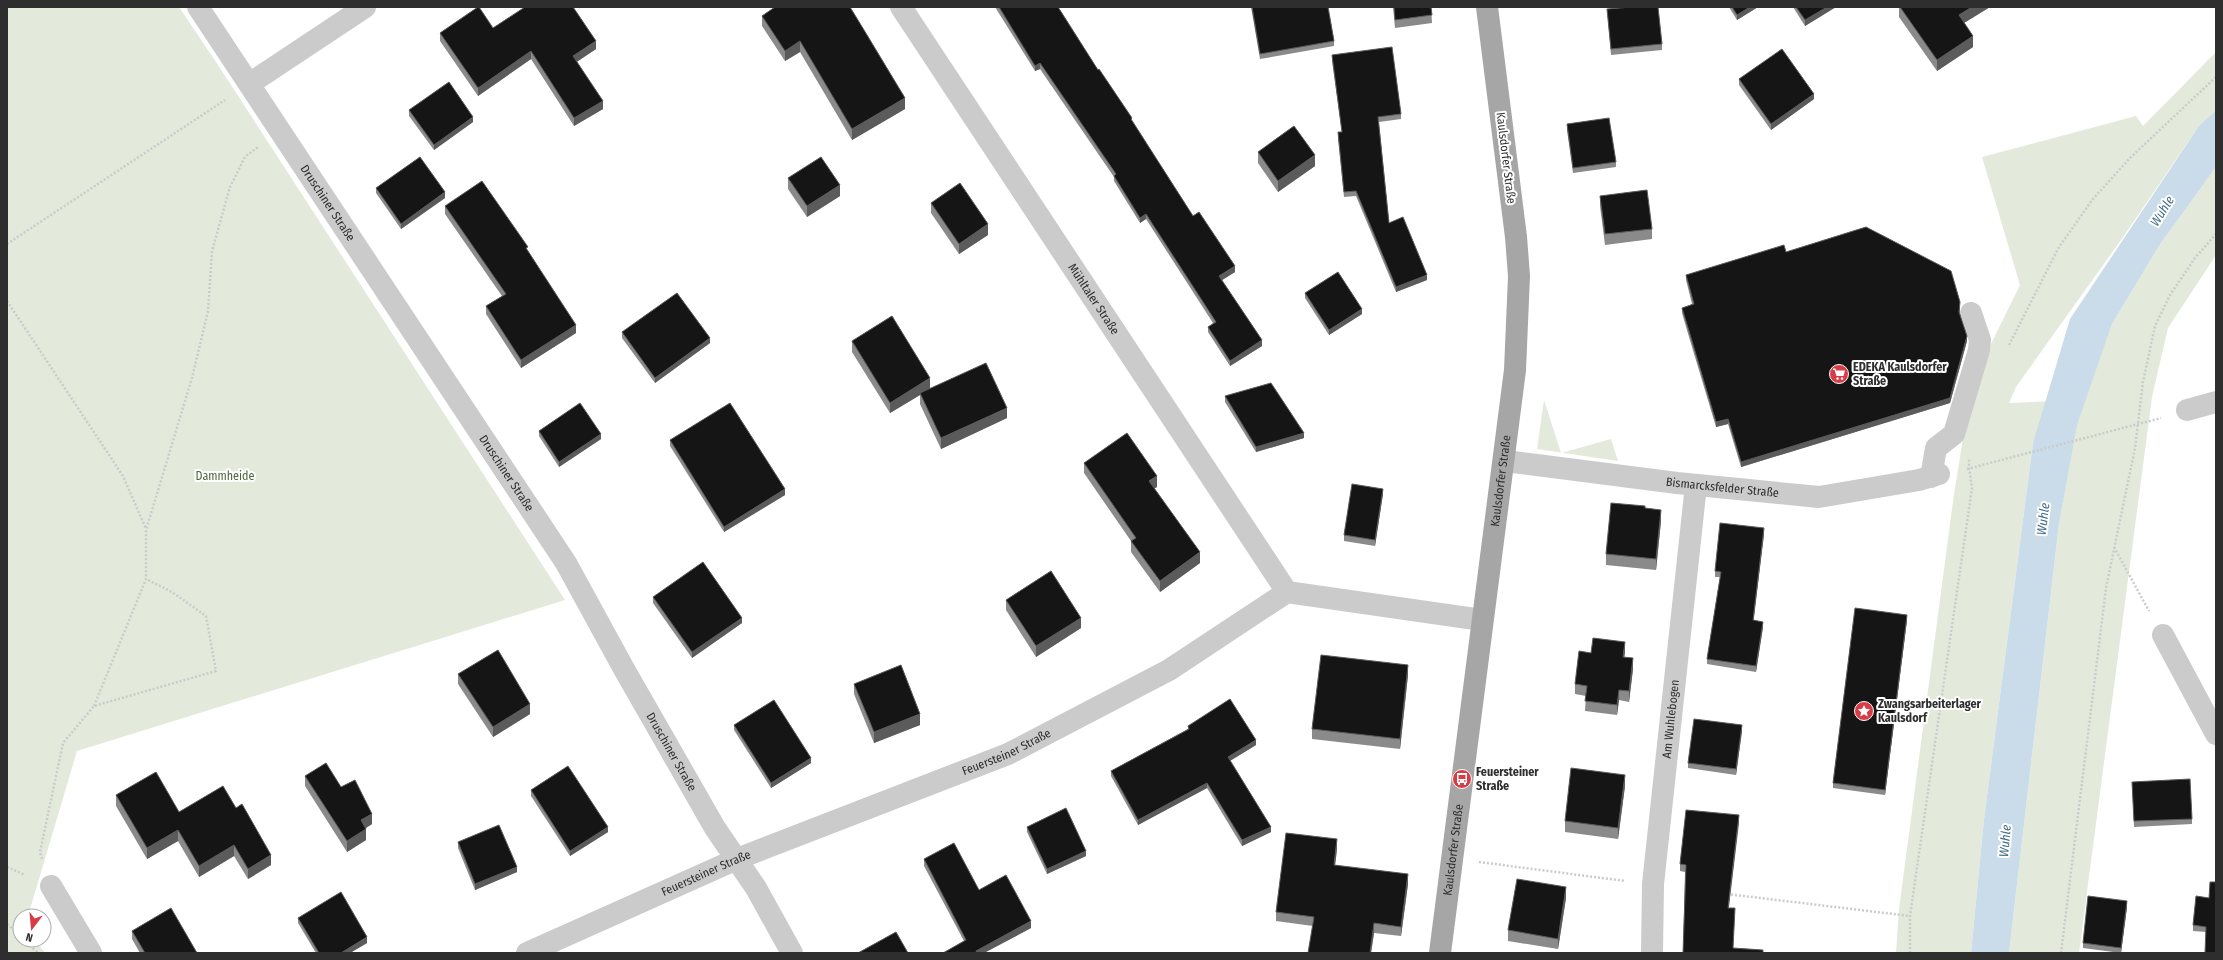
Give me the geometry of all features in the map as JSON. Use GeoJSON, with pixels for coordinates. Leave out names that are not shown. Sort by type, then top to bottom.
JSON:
{"type":"FeatureCollection","features":[{"type":"Feature","properties":{"kind":"main road","name":"Kaulsdorfer Straße"},"geometry":{"type":"LineString","coordinates":[[1440,953],[1482,620],[1505,461],[1515,370],[1519,276],[1516,237],[1487,7]]}},
{"type":"Feature","properties":{"kind":"street","name":"Druschiner Straße"},"geometry":{"type":"LineString","coordinates":[[198,7],[566,562],[624,669],[715,828],[756,888],[792,953]]}},
{"type":"Feature","properties":{"kind":"street"},"geometry":{"type":"LineString","coordinates":[[249,84],[365,7]]}},
{"type":"Feature","properties":{"kind":"street","name":"Mühltaler Straße"},"geometry":{"type":"LineString","coordinates":[[901,7],[1288,592]]}},
{"type":"Feature","properties":{"kind":"street","name":"Bismarcksfelder Straße"},"geometry":{"type":"LineString","coordinates":[[1505,461],[1696,485],[1820,497],[1935,476],[1936,448],[1954,434],[1980,350],[1980,340],[1971,313]]}},
{"type":"Feature","properties":{"kind":"street"},"geometry":{"type":"LineString","coordinates":[[2187,410],[2216,402]]}},
{"type":"Feature","properties":{"kind":"street","name":"Am Wuhlebogen"},"geometry":{"type":"LineString","coordinates":[[1652,953],[1653,884],[1696,485]]}},
{"type":"Feature","properties":{"kind":"street"},"geometry":{"type":"LineString","coordinates":[[1288,592],[1482,620]]}},
{"type":"Feature","properties":{"kind":"street","name":"Feuersteiner Straße"},"geometry":{"type":"LineString","coordinates":[[526,953],[737,859],[1008,754],[1169,670],[1288,592]]}},
{"type":"Feature","properties":{"kind":"street"},"geometry":{"type":"LineString","coordinates":[[2163,635],[2216,734]]}},
{"type":"Feature","properties":{"kind":"street"},"geometry":{"type":"LineString","coordinates":[[51,886],[92,953]]}},
{"type":"Feature","properties":{"kind":"path"},"geometry":{"type":"LineString","coordinates":[[2007,348],[2059,247],[2093,199],[2130,158],[2216,77]]}},
{"type":"Feature","properties":{"kind":"path"},"geometry":{"type":"LineString","coordinates":[[7,244],[249,84]]}},
{"type":"Feature","properties":{"kind":"path"},"geometry":{"type":"LineString","coordinates":[[51,886],[40,852],[63,743],[94,706],[146,579],[146,530],[194,370],[208,311],[212,251],[230,187],[245,157],[280,130]]}},
{"type":"Feature","properties":{"kind":"path"},"geometry":{"type":"LineString","coordinates":[[2061,953],[2106,588],[2138,425],[2143,382],[2155,326],[2170,295],[2195,258],[2216,234]]}},
{"type":"Feature","properties":{"kind":"path"},"geometry":{"type":"LineString","coordinates":[[7,302],[124,476],[146,530]]}},
{"type":"Feature","properties":{"kind":"path"},"geometry":{"type":"LineString","coordinates":[[1969,468],[2138,425]]}},
{"type":"Feature","properties":{"kind":"path"},"geometry":{"type":"LineString","coordinates":[[1910,953],[1910,916],[1972,488],[1969,468],[1970,451]]}},
{"type":"Feature","properties":{"kind":"path"},"geometry":{"type":"LineString","coordinates":[[2114,546],[2163,635]]}},
{"type":"Feature","properties":{"kind":"path"},"geometry":{"type":"LineString","coordinates":[[94,706],[216,671],[206,616],[172,592],[146,579]]}},
{"type":"Feature","properties":{"kind":"green space","name":"Dammheide"},"geometry":{"type":"Polygon","coordinates":[[[7,7],[179,7],[565,600],[77,751],[30,908],[12,908],[12,948],[41,948],[45,953],[7,953],[7,7]]]}},
{"type":"Feature","properties":{"kind":"green space"},"geometry":{"type":"Polygon","coordinates":[[[2216,52],[2216,110],[2199,126],[2121,240],[2016,387],[2009,403],[2085,400],[2112,324],[2159,246],[2216,167],[2216,255],[2168,328],[2152,397],[2079,953],[2009,953],[2059,524],[2076,425],[2033,443],[1984,819],[1971,953],[1896,953],[1899,909],[1954,494],[1965,426],[1991,344],[2020,285],[1982,157],[2136,116],[2143,126],[2216,52]]]}},
{"type":"Feature","properties":{"kind":"green space"},"geometry":{"type":"Polygon","coordinates":[[[1544,400],[1561,453],[1537,449],[1544,400]]]}},
{"type":"Feature","properties":{"kind":"green space"},"geometry":{"type":"Polygon","coordinates":[[[1611,439],[1618,461],[1562,453],[1611,439]]]}},
{"type":"Feature","properties":{"kind":"water","name":"Wuhle"},"geometry":{"type":"Polygon","coordinates":[[[2216,110],[2216,167],[2159,246],[2112,324],[2077,425],[2059,524],[2009,953],[1971,953],[1984,819],[2033,443],[2070,319],[2199,126],[2216,110]]]}},
{"type":"Feature","properties":{"kind":"building"},"geometry":{"type":"Polygon","coordinates":[[[478,7],[493,28],[525,7],[573,7],[596,41],[573,56],[603,101],[574,118],[531,51],[478,88],[440,33],[478,7]]]}},
{"type":"Feature","properties":{"kind":"building"},"geometry":{"type":"Polygon","coordinates":[[[775,7],[850,7],[905,98],[852,129],[800,41],[785,51],[762,16],[775,7]]]}},
{"type":"Feature","properties":{"kind":"building"},"geometry":{"type":"Polygon","coordinates":[[[999,7],[1058,7],[1098,70],[1099,69],[1132,118],[1131,119],[1193,216],[1199,212],[1235,266],[1219,276],[1262,340],[1230,361],[1208,327],[1216,322],[1146,214],[1140,218],[1114,176],[1116,174],[1040,63],[1035,66],[999,7]]]}},
{"type":"Feature","properties":{"kind":"building"},"geometry":{"type":"Polygon","coordinates":[[[1252,7],[1328,7],[1334,41],[1260,54],[1252,7]]]}},
{"type":"Feature","properties":{"kind":"building"},"geometry":{"type":"Polygon","coordinates":[[[1394,7],[1431,7],[1432,15],[1395,20],[1394,7]]]}},
{"type":"Feature","properties":{"kind":"building"},"geometry":{"type":"Polygon","coordinates":[[[1658,7],[1662,44],[1611,49],[1607,9],[1658,7]]]}},
{"type":"Feature","properties":{"kind":"building"},"geometry":{"type":"Polygon","coordinates":[[[1732,7],[1750,7],[1737,15],[1732,7]]]}},
{"type":"Feature","properties":{"kind":"building"},"geometry":{"type":"Polygon","coordinates":[[[1796,7],[1827,7],[1805,20],[1796,7]]]}},
{"type":"Feature","properties":{"kind":"building"},"geometry":{"type":"Polygon","coordinates":[[[1900,7],[1972,7],[1959,15],[1973,36],[1937,60],[1900,7]]]}},
{"type":"Feature","properties":{"kind":"building"},"geometry":{"type":"Polygon","coordinates":[[[1392,47],[1401,114],[1378,117],[1389,223],[1403,217],[1427,275],[1396,287],[1356,191],[1344,192],[1338,132],[1342,132],[1332,55],[1392,47]]]}},
{"type":"Feature","properties":{"kind":"building"},"geometry":{"type":"Polygon","coordinates":[[[1782,49],[1814,94],[1771,124],[1739,79],[1782,49]]]}},
{"type":"Feature","properties":{"kind":"building"},"geometry":{"type":"Polygon","coordinates":[[[449,82],[473,117],[434,145],[409,110],[449,82]]]}},
{"type":"Feature","properties":{"kind":"building"},"geometry":{"type":"Polygon","coordinates":[[[1609,118],[1616,162],[1573,168],[1567,124],[1609,118]]]}},
{"type":"Feature","properties":{"kind":"building"},"geometry":{"type":"Polygon","coordinates":[[[1294,126],[1315,155],[1278,181],[1258,152],[1294,126]]]}},
{"type":"Feature","properties":{"kind":"building"},"geometry":{"type":"Polygon","coordinates":[[[420,157],[445,192],[401,224],[376,188],[420,157]]]}},
{"type":"Feature","properties":{"kind":"building"},"geometry":{"type":"Polygon","coordinates":[[[821,157],[840,185],[807,206],[788,178],[821,157]]]}},
{"type":"Feature","properties":{"kind":"building"},"geometry":{"type":"Polygon","coordinates":[[[482,181],[528,247],[526,248],[576,325],[521,360],[486,306],[506,294],[445,206],[482,181]]]}},
{"type":"Feature","properties":{"kind":"building"},"geometry":{"type":"Polygon","coordinates":[[[960,183],[988,224],[959,244],[931,203],[960,183]]]}},
{"type":"Feature","properties":{"kind":"building"},"geometry":{"type":"Polygon","coordinates":[[[1647,190],[1652,229],[1605,234],[1600,196],[1647,190]]]}},
{"type":"Feature","properties":{"kind":"building","name":"EDEKA Kaulsdorfer Straße"},"geometry":{"type":"Polygon","coordinates":[[[1866,227],[1951,271],[1960,302],[1959,312],[1967,336],[1950,398],[1741,462],[1728,419],[1716,422],[1682,308],[1694,304],[1686,275],[1784,245],[1786,252],[1866,227]]]}},
{"type":"Feature","properties":{"kind":"building"},"geometry":{"type":"Polygon","coordinates":[[[1338,272],[1362,309],[1329,330],[1305,293],[1338,272]]]}},
{"type":"Feature","properties":{"kind":"building"},"geometry":{"type":"Polygon","coordinates":[[[677,293],[710,338],[655,378],[622,332],[677,293]]]}},
{"type":"Feature","properties":{"kind":"building"},"geometry":{"type":"Polygon","coordinates":[[[892,316],[930,378],[890,403],[852,341],[892,316]]]}},
{"type":"Feature","properties":{"kind":"building"},"geometry":{"type":"Polygon","coordinates":[[[986,363],[1007,408],[941,438],[920,393],[986,363]]]}},
{"type":"Feature","properties":{"kind":"building"},"geometry":{"type":"Polygon","coordinates":[[[1271,383],[1304,433],[1256,447],[1225,396],[1271,383]]]}},
{"type":"Feature","properties":{"kind":"building"},"geometry":{"type":"Polygon","coordinates":[[[580,403],[601,434],[559,462],[539,431],[580,403]]]}},
{"type":"Feature","properties":{"kind":"building"},"geometry":{"type":"Polygon","coordinates":[[[730,403],[785,489],[724,527],[670,440],[730,403]]]}},
{"type":"Feature","properties":{"kind":"building"},"geometry":{"type":"Polygon","coordinates":[[[1127,433],[1157,476],[1149,481],[1200,552],[1160,581],[1131,541],[1136,538],[1084,463],[1127,433]]]}},
{"type":"Feature","properties":{"kind":"building"},"geometry":{"type":"Polygon","coordinates":[[[1352,484],[1383,489],[1375,540],[1344,535],[1352,484]]]}},
{"type":"Feature","properties":{"kind":"building"},"geometry":{"type":"Polygon","coordinates":[[[1611,503],[1645,506],[1645,508],[1661,510],[1656,559],[1606,554],[1611,503]]]}},
{"type":"Feature","properties":{"kind":"building"},"geometry":{"type":"Polygon","coordinates":[[[1720,523],[1764,528],[1753,620],[1763,622],[1756,666],[1707,659],[1721,572],[1715,571],[1720,523]]]}},
{"type":"Feature","properties":{"kind":"building"},"geometry":{"type":"Polygon","coordinates":[[[703,562],[742,618],[692,652],[653,597],[703,562]]]}},
{"type":"Feature","properties":{"kind":"building"},"geometry":{"type":"Polygon","coordinates":[[[1051,571],[1081,618],[1036,646],[1006,600],[1051,571]]]}},
{"type":"Feature","properties":{"kind":"building"},"geometry":{"type":"Polygon","coordinates":[[[1855,608],[1907,615],[1885,790],[1833,783],[1855,608]]]}},
{"type":"Feature","properties":{"kind":"building"},"geometry":{"type":"Polygon","coordinates":[[[1593,638],[1625,642],[1623,657],[1633,658],[1629,691],[1619,690],[1617,705],[1585,701],[1587,686],[1575,684],[1579,651],[1591,653],[1593,638]]]}},
{"type":"Feature","properties":{"kind":"building"},"geometry":{"type":"Polygon","coordinates":[[[498,650],[530,704],[493,727],[458,674],[498,650]]]}},
{"type":"Feature","properties":{"kind":"building"},"geometry":{"type":"Polygon","coordinates":[[[1321,655],[1408,665],[1400,739],[1312,729],[1321,655]]]}},
{"type":"Feature","properties":{"kind":"building"},"geometry":{"type":"Polygon","coordinates":[[[901,665],[920,714],[874,732],[854,684],[901,665]]]}},
{"type":"Feature","properties":{"kind":"building"},"geometry":{"type":"Polygon","coordinates":[[[1230,699],[1256,740],[1228,757],[1271,827],[1242,840],[1207,783],[1138,820],[1111,771],[1189,729],[1188,726],[1230,699]]]}},
{"type":"Feature","properties":{"kind":"building"},"geometry":{"type":"Polygon","coordinates":[[[774,700],[811,758],[771,783],[734,725],[774,700]]]}},
{"type":"Feature","properties":{"kind":"building"},"geometry":{"type":"Polygon","coordinates":[[[1694,719],[1742,725],[1736,769],[1688,763],[1694,719]]]}},
{"type":"Feature","properties":{"kind":"building"},"geometry":{"type":"Polygon","coordinates":[[[326,763],[341,787],[355,780],[372,814],[361,820],[366,829],[347,841],[305,776],[326,763]]]}},
{"type":"Feature","properties":{"kind":"building"},"geometry":{"type":"Polygon","coordinates":[[[568,766],[608,827],[570,851],[531,790],[568,766]]]}},
{"type":"Feature","properties":{"kind":"building"},"geometry":{"type":"Polygon","coordinates":[[[1571,768],[1625,775],[1618,828],[1565,821],[1571,768]]]}},
{"type":"Feature","properties":{"kind":"building"},"geometry":{"type":"Polygon","coordinates":[[[156,772],[179,812],[223,786],[236,808],[242,804],[271,855],[248,869],[234,845],[199,866],[178,830],[147,848],[116,795],[156,772]]]}},
{"type":"Feature","properties":{"kind":"building"},"geometry":{"type":"Polygon","coordinates":[[[2190,779],[2192,819],[2134,821],[2132,782],[2190,779]]]}},
{"type":"Feature","properties":{"kind":"building"},"geometry":{"type":"Polygon","coordinates":[[[1066,808],[1086,851],[1047,869],[1027,827],[1066,808]]]}},
{"type":"Feature","properties":{"kind":"building"},"geometry":{"type":"Polygon","coordinates":[[[1686,810],[1739,815],[1728,908],[1735,908],[1733,948],[1763,950],[1763,953],[1683,953],[1686,865],[1680,864],[1686,810]]]}},
{"type":"Feature","properties":{"kind":"building"},"geometry":{"type":"Polygon","coordinates":[[[499,825],[517,867],[475,884],[458,842],[499,825]]]}},
{"type":"Feature","properties":{"kind":"building"},"geometry":{"type":"Polygon","coordinates":[[[1286,833],[1337,839],[1334,865],[1408,874],[1401,927],[1374,923],[1370,953],[1308,953],[1314,917],[1276,912],[1286,833]]]}},
{"type":"Feature","properties":{"kind":"building"},"geometry":{"type":"Polygon","coordinates":[[[954,843],[979,890],[1006,875],[1031,921],[976,951],[977,953],[943,953],[966,940],[924,859],[954,843]]]}},
{"type":"Feature","properties":{"kind":"building"},"geometry":{"type":"Polygon","coordinates":[[[1517,879],[1566,887],[1558,939],[1508,930],[1517,879]]]}},
{"type":"Feature","properties":{"kind":"building"},"geometry":{"type":"Polygon","coordinates":[[[2210,882],[2216,882],[2216,953],[2205,953],[2206,927],[2193,925],[2196,896],[2209,898],[2210,882]]]}},
{"type":"Feature","properties":{"kind":"building"},"geometry":{"type":"Polygon","coordinates":[[[341,892],[367,937],[341,953],[319,953],[298,918],[341,892]]]}},
{"type":"Feature","properties":{"kind":"building"},"geometry":{"type":"Polygon","coordinates":[[[2088,896],[2127,901],[2121,948],[2083,943],[2088,896]]]}},
{"type":"Feature","properties":{"kind":"building"},"geometry":{"type":"Polygon","coordinates":[[[171,908],[197,953],[145,953],[132,931],[171,908]]]}},
{"type":"Feature","properties":{"kind":"building"},"geometry":{"type":"Polygon","coordinates":[[[896,932],[908,953],[858,953],[896,932]]]}},
{"type":"Feature","properties":{"kind":"place","name":"EDEKA Kaulsdorfer Straße"},"geometry":{"type":"Point","coordinates":[1839,374]}},
{"type":"Feature","properties":{"kind":"place","name":"Zwangsarbeiterlager Kaulsdorf"},"geometry":{"type":"Point","coordinates":[1864,711]}},
{"type":"Feature","properties":{"kind":"place","name":"Feuersteiner Straße"},"geometry":{"type":"Point","coordinates":[1462,779]}}]}
